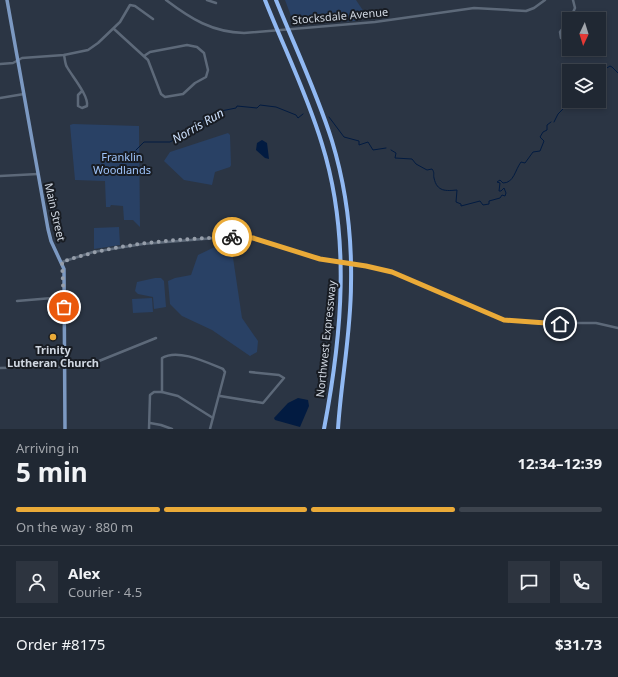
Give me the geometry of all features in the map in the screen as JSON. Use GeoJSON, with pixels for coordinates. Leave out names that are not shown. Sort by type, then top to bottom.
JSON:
{"type":"FeatureCollection","features":[{"type":"Feature","properties":{"kind":"highway","name":"Northwest Expressway"},"geometry":{"type":"LineString","coordinates":[[265,0],[306,98],[323,146],[336,205],[341,254],[339,315],[325,429]]}},
{"type":"Feature","properties":{"kind":"highway","name":"Northwest Expressway"},"geometry":{"type":"LineString","coordinates":[[276,0],[318,101],[332,143],[344,198],[351,255],[350,320],[337,429]]}},
{"type":"Feature","properties":{"kind":"main road","name":"Main Street"},"geometry":{"type":"LineString","coordinates":[[7,0],[50,238],[62,262],[64,298],[65,429]]}},
{"type":"Feature","properties":{"kind":"street","name":"Stocksdale Avenue"},"geometry":{"type":"LineString","coordinates":[[166,0],[192,19],[211,28],[235,33],[375,22],[472,8],[526,11],[534,8],[545,0]]}},
{"type":"Feature","properties":{"kind":"street"},"geometry":{"type":"LineString","coordinates":[[207,0],[216,3]]}},
{"type":"Feature","properties":{"kind":"street"},"geometry":{"type":"LineString","coordinates":[[573,0],[575,8],[573,12]]}},
{"type":"Feature","properties":{"kind":"street"},"geometry":{"type":"LineString","coordinates":[[0,64],[31,57],[64,55],[88,50],[114,29],[122,20],[130,6],[135,6],[153,19]]}},
{"type":"Feature","properties":{"kind":"street"},"geometry":{"type":"LineString","coordinates":[[114,29],[150,63],[161,94],[165,97],[183,94],[195,83],[208,75],[204,53],[194,46],[187,45],[154,51],[144,56]]}},
{"type":"Feature","properties":{"kind":"street"},"geometry":{"type":"LineString","coordinates":[[561,38],[560,32],[562,29]]}},
{"type":"Feature","properties":{"kind":"street"},"geometry":{"type":"LineString","coordinates":[[64,55],[66,66],[75,77],[88,104],[82,108],[78,104],[78,95],[82,92]]}},
{"type":"Feature","properties":{"kind":"street"},"geometry":{"type":"LineString","coordinates":[[0,98],[24,94]]}},
{"type":"Feature","properties":{"kind":"street"},"geometry":{"type":"LineString","coordinates":[[0,176],[38,174]]}},
{"type":"Feature","properties":{"kind":"street"},"geometry":{"type":"LineString","coordinates":[[62,262],[93,252],[143,244],[227,237],[248,237],[320,259],[366,266],[392,272],[504,320],[546,324],[596,323],[618,328]]}},
{"type":"Feature","properties":{"kind":"street"},"geometry":{"type":"LineString","coordinates":[[17,301],[64,298]]}},
{"type":"Feature","properties":{"kind":"street"},"geometry":{"type":"LineString","coordinates":[[0,368],[65,367],[91,363],[156,338]]}},
{"type":"Feature","properties":{"kind":"street"},"geometry":{"type":"LineString","coordinates":[[162,392],[162,358],[166,356],[188,355],[224,370],[226,375],[210,429]]}},
{"type":"Feature","properties":{"kind":"street"},"geometry":{"type":"LineString","coordinates":[[220,396],[263,403],[284,378],[250,372]]}},
{"type":"Feature","properties":{"kind":"street"},"geometry":{"type":"LineString","coordinates":[[149,429],[150,395],[154,392],[162,392],[178,396],[213,418]]}},
{"type":"Feature","properties":{"kind":"street"},"geometry":{"type":"LineString","coordinates":[[150,423],[161,424],[172,429]]}},
{"type":"Feature","properties":{"kind":"green space"},"geometry":{"type":"Polygon","coordinates":[[[285,0],[356,0],[366,15],[355,21],[294,24],[285,0]]]}},
{"type":"Feature","properties":{"kind":"green space","name":"Franklin Woodlands"},"geometry":{"type":"Polygon","coordinates":[[[70,125],[139,126],[140,227],[133,220],[124,220],[123,206],[111,205],[110,207],[106,207],[105,181],[75,180],[70,125]]]}},
{"type":"Feature","properties":{"kind":"green space"},"geometry":{"type":"Polygon","coordinates":[[[228,133],[230,135],[231,165],[230,167],[215,172],[212,185],[184,180],[164,161],[170,152],[228,133]]]}},
{"type":"Feature","properties":{"kind":"green space"},"geometry":{"type":"Polygon","coordinates":[[[119,227],[120,245],[94,249],[94,228],[119,227]]]}},
{"type":"Feature","properties":{"kind":"green space"},"geometry":{"type":"Polygon","coordinates":[[[221,244],[227,245],[232,251],[242,318],[258,341],[257,352],[250,356],[212,330],[182,316],[170,304],[168,281],[191,275],[198,255],[221,244]]]}},
{"type":"Feature","properties":{"kind":"green space"},"geometry":{"type":"Polygon","coordinates":[[[161,278],[164,281],[166,307],[154,309],[153,297],[138,294],[135,291],[137,282],[161,278]]]}},
{"type":"Feature","properties":{"kind":"green space"},"geometry":{"type":"Polygon","coordinates":[[[152,298],[153,312],[133,313],[132,299],[152,298]]]}},
{"type":"Feature","properties":{"kind":"shaded area"},"geometry":{"type":"Polygon","coordinates":[[[262,140],[267,143],[269,159],[265,158],[256,150],[257,143],[262,140]]]}},
{"type":"Feature","properties":{"kind":"shaded area"},"geometry":{"type":"Polygon","coordinates":[[[298,398],[308,400],[309,406],[300,427],[275,420],[274,418],[288,403],[298,398]]]}},
{"type":"Feature","properties":{"kind":"waterway","name":"Norris Run"},"geometry":{"type":"LineString","coordinates":[[606,69],[610,66],[618,73]]}},
{"type":"Feature","properties":{"kind":"waterway","name":"Norris Run"},"geometry":{"type":"LineString","coordinates":[[136,150],[144,142],[170,142],[193,129],[194,126],[202,125],[203,120],[217,118],[221,111],[236,108],[237,106],[257,108],[260,105],[276,107],[296,115],[298,118],[303,114]]}},
{"type":"Feature","properties":{"kind":"waterway","name":"Norris Run"},"geometry":{"type":"LineString","coordinates":[[554,122],[558,114],[564,108]]}},
{"type":"Feature","properties":{"kind":"waterway"},"geometry":{"type":"LineString","coordinates":[[329,117],[344,137],[359,141],[359,145],[368,142],[373,150],[386,148]]}},
{"type":"Feature","properties":{"kind":"waterway"},"geometry":{"type":"LineString","coordinates":[[391,150],[396,153],[395,158],[412,159],[416,164],[427,170],[432,169],[437,186],[442,190],[457,190],[456,202],[461,204],[461,206],[480,201],[483,205],[489,204],[489,201],[500,198],[502,195],[505,196],[506,193],[504,188],[499,191],[500,183],[497,182],[500,180],[503,183],[510,181],[521,162],[525,163],[533,152],[540,151],[544,141],[540,137],[543,132],[547,130],[547,125],[551,122]]}},
{"type":"Feature","properties":{"kind":"way so far"},"geometry":{"type":"LineString","coordinates":[[64,307],[64,269],[62,262],[87,254],[121,247],[160,242],[232,237]]}},
{"type":"Feature","properties":{"kind":"place","name":"Trinity Lutheran Church"},"geometry":{"type":"Point","coordinates":[53,337]}},
{"type":"Feature","properties":{"kind":"route"},"geometry":{"type":"LineString","coordinates":[[232,237],[242,236],[253,238],[299,254],[392,272],[504,320],[560,324]]}}]}
